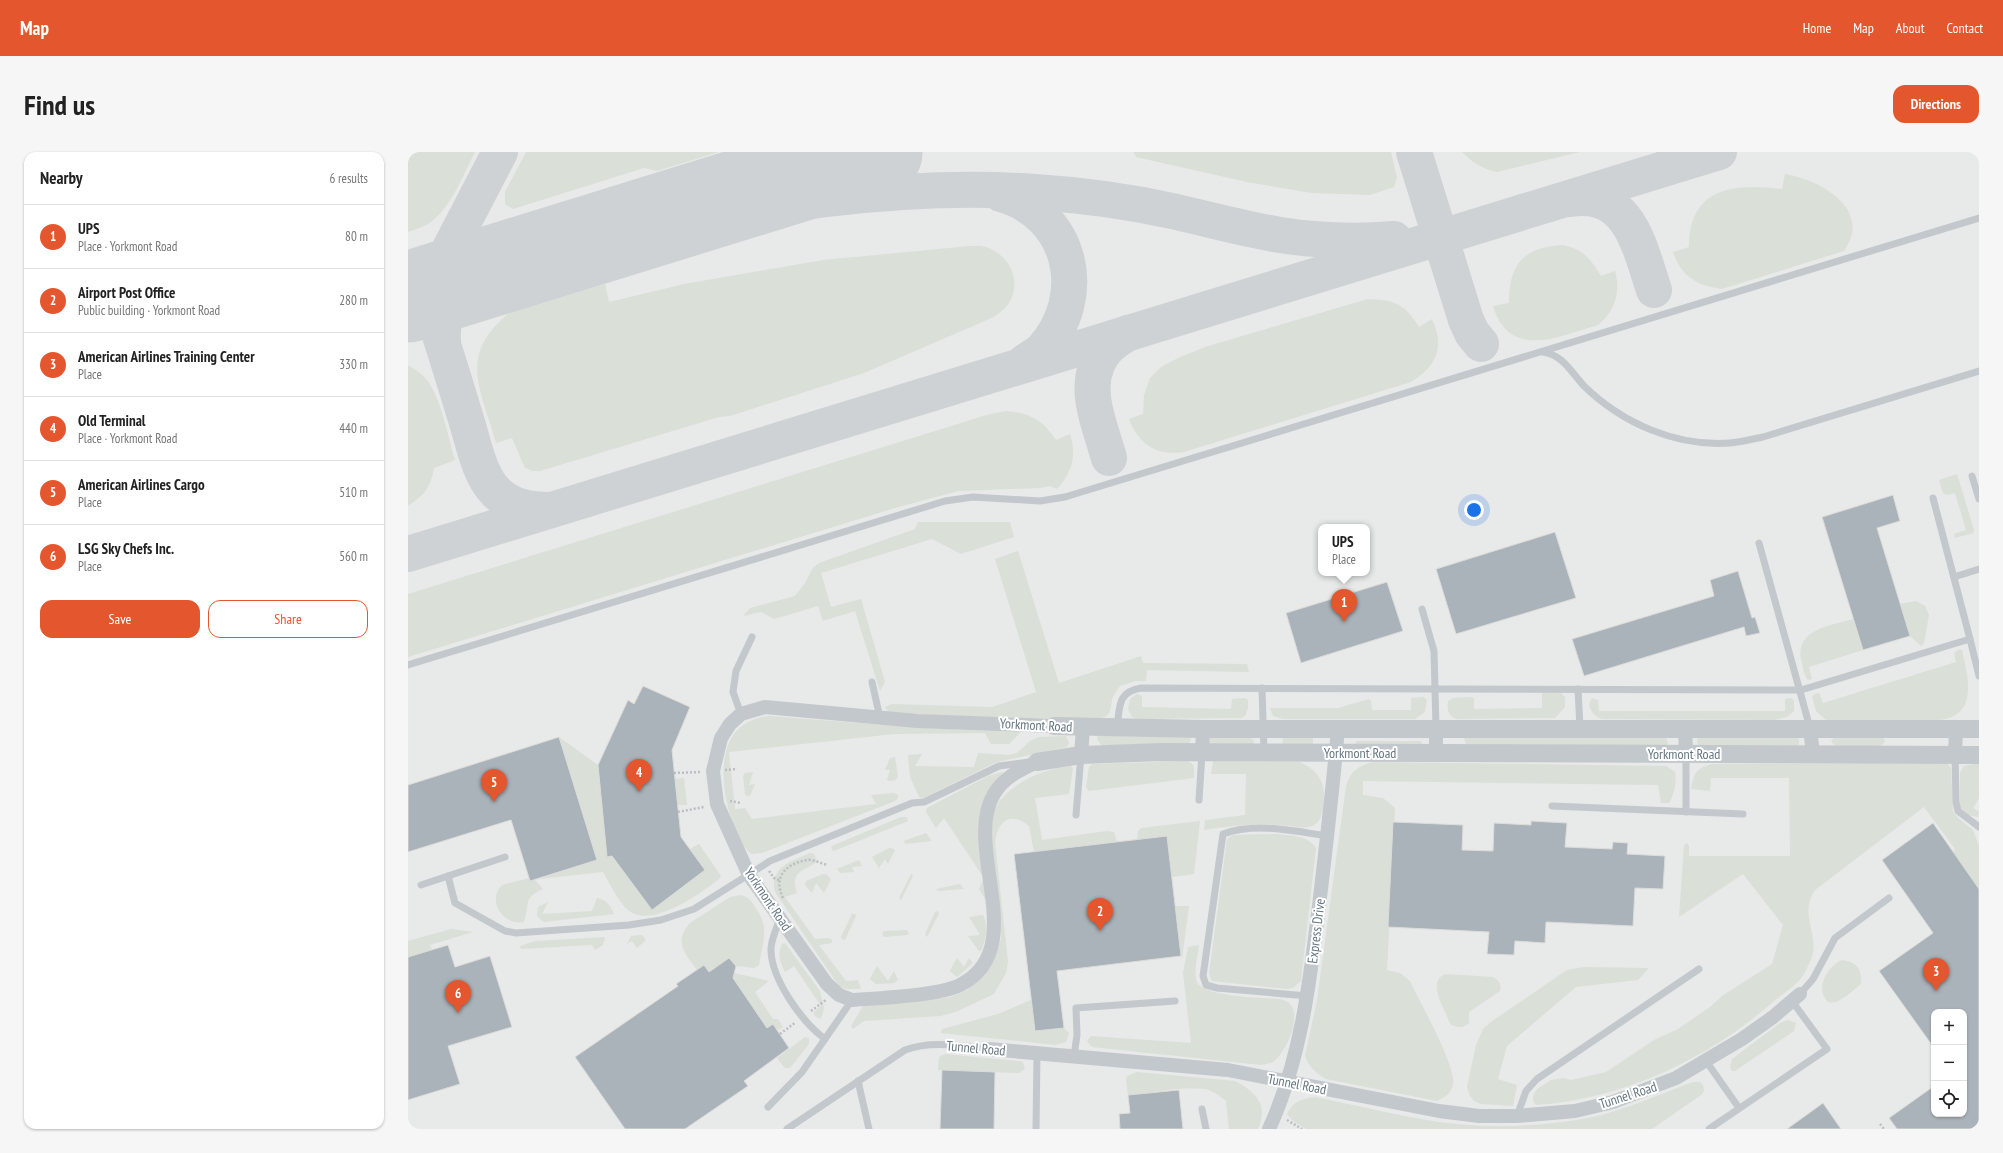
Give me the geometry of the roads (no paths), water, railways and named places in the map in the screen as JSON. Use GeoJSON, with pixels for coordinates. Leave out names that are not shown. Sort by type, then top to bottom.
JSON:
{"type":"FeatureCollection","features":[{"type":"Feature","properties":{"kind":"street","name":"Yorkmont Road"},"geometry":{"type":"LineString","coordinates":[[1979,729],[1083,728],[917,721],[765,707],[741,714],[730,724],[721,738],[713,771],[717,804],[749,874],[826,984],[839,995],[852,1000],[946,990],[966,981],[988,960],[993,941],[994,912],[984,829],[986,810],[994,793],[1008,777],[1037,762],[1081,755],[1202,752],[1979,755]]}},
{"type":"Feature","properties":{"kind":"street"},"geometry":{"type":"LineString","coordinates":[[1081,755],[1083,728]]}},
{"type":"Feature","properties":{"kind":"street","name":"Express Drive"},"geometry":{"type":"LineString","coordinates":[[1269,1129],[1286,1082],[1308,996],[1328,836],[1338,728]]}},
{"type":"Feature","properties":{"kind":"street"},"geometry":{"type":"LineString","coordinates":[[1436,728],[1436,753]]}},
{"type":"Feature","properties":{"kind":"street"},"geometry":{"type":"LineString","coordinates":[[1685,728],[1686,754]]}},
{"type":"Feature","properties":{"kind":"street"},"geometry":{"type":"LineString","coordinates":[[1810,728],[1813,754]]}},
{"type":"Feature","properties":{"kind":"street"},"geometry":{"type":"LineString","coordinates":[[1202,752],[1203,729]]}},
{"type":"Feature","properties":{"kind":"street"},"geometry":{"type":"LineString","coordinates":[[1956,729],[1956,755]]}},
{"type":"Feature","properties":{"kind":"street","name":"Tunnel Road"},"geometry":{"type":"LineString","coordinates":[[989,1049],[1228,1070],[1439,1112],[1479,1116],[1517,1116],[1575,1111],[1613,1102],[1676,1078],[1742,1039],[1796,998]]}},
{"type":"Feature","properties":{"kind":"lane"},"geometry":{"type":"LineString","coordinates":[[408,664],[945,501],[973,497],[1040,501],[1065,498],[1979,218]]}},
{"type":"Feature","properties":{"kind":"lane"},"geometry":{"type":"LineString","coordinates":[[1541,352],[1553,354],[1564,362],[1584,386],[1599,399],[1635,423],[1660,434],[1703,443],[1731,443],[1763,437],[1979,371]]}},
{"type":"Feature","properties":{"kind":"lane"},"geometry":{"type":"LineString","coordinates":[[1972,476],[1979,499]]}},
{"type":"Feature","properties":{"kind":"lane"},"geometry":{"type":"LineString","coordinates":[[1933,498],[1979,676]]}},
{"type":"Feature","properties":{"kind":"lane"},"geometry":{"type":"LineString","coordinates":[[1759,543],[1810,728]]}},
{"type":"Feature","properties":{"kind":"lane"},"geometry":{"type":"LineString","coordinates":[[1954,577],[1979,569]]}},
{"type":"Feature","properties":{"kind":"lane"},"geometry":{"type":"LineString","coordinates":[[1422,609],[1434,651],[1436,728]]}},
{"type":"Feature","properties":{"kind":"lane"},"geometry":{"type":"LineString","coordinates":[[741,714],[733,692],[736,671],[752,637]]}},
{"type":"Feature","properties":{"kind":"lane"},"geometry":{"type":"LineString","coordinates":[[1117,728],[1121,700],[1129,690],[1141,688],[1800,690],[1970,639]]}},
{"type":"Feature","properties":{"kind":"lane"},"geometry":{"type":"LineString","coordinates":[[872,682],[880,718]]}},
{"type":"Feature","properties":{"kind":"lane"},"geometry":{"type":"LineString","coordinates":[[1262,688],[1264,752]]}},
{"type":"Feature","properties":{"kind":"lane"},"geometry":{"type":"LineString","coordinates":[[1578,689],[1580,728]]}},
{"type":"Feature","properties":{"kind":"lane"},"geometry":{"type":"LineString","coordinates":[[1199,800],[1202,752]]}},
{"type":"Feature","properties":{"kind":"lane"},"geometry":{"type":"LineString","coordinates":[[1686,754],[1686,812]]}},
{"type":"Feature","properties":{"kind":"lane"},"geometry":{"type":"LineString","coordinates":[[1076,814],[1081,755]]}},
{"type":"Feature","properties":{"kind":"lane"},"geometry":{"type":"LineString","coordinates":[[1956,755],[1956,802],[1958,810],[1979,827]]}},
{"type":"Feature","properties":{"kind":"lane"},"geometry":{"type":"LineString","coordinates":[[448,876],[455,903],[505,931],[516,933],[629,925],[661,920],[694,909],[770,861],[912,803],[924,802],[999,766],[1017,762],[1037,762]]}},
{"type":"Feature","properties":{"kind":"lane"},"geometry":{"type":"LineString","coordinates":[[1552,806],[1743,814]]}},
{"type":"Feature","properties":{"kind":"lane"},"geometry":{"type":"LineString","coordinates":[[1308,996],[1217,988],[1206,985],[1203,976],[1223,834],[1234,830],[1266,829],[1294,830],[1328,836]]}},
{"type":"Feature","properties":{"kind":"lane"},"geometry":{"type":"LineString","coordinates":[[421,885],[505,857]]}},
{"type":"Feature","properties":{"kind":"lane"},"geometry":{"type":"LineString","coordinates":[[1709,1129],[1827,1049],[1796,998],[1813,979],[1836,938],[1889,898]]}},
{"type":"Feature","properties":{"kind":"lane"},"geometry":{"type":"LineString","coordinates":[[780,918],[770,950],[777,977],[802,1017],[814,1031],[825,1039]]}},
{"type":"Feature","properties":{"kind":"lane"},"geometry":{"type":"LineString","coordinates":[[1517,1116],[1526,1091],[1537,1079],[1699,969]]}},
{"type":"Feature","properties":{"kind":"lane"},"geometry":{"type":"LineString","coordinates":[[768,1107],[802,1072],[852,1000]]}},
{"type":"Feature","properties":{"kind":"lane"},"geometry":{"type":"LineString","coordinates":[[1074,1056],[1077,1035],[1076,1008],[1175,1001]]}},
{"type":"Feature","properties":{"kind":"lane","name":"Tunnel Road"},"geometry":{"type":"LineString","coordinates":[[787,1129],[905,1050],[915,1046],[943,1044],[989,1049]]}},
{"type":"Feature","properties":{"kind":"lane"},"geometry":{"type":"LineString","coordinates":[[1036,1129],[1037,1053]]}},
{"type":"Feature","properties":{"kind":"lane"},"geometry":{"type":"LineString","coordinates":[[1706,1061],[1739,1108]]}},
{"type":"Feature","properties":{"kind":"lane"},"geometry":{"type":"LineString","coordinates":[[858,1081],[869,1129]]}},
{"type":"Feature","properties":{"kind":"lane"},"geometry":{"type":"LineString","coordinates":[[1202,1109],[1206,1129]]}},
{"type":"Feature","properties":{"kind":"place","name":"UPS"},"geometry":{"type":"Point","coordinates":[1344,622]}},
{"type":"Feature","properties":{"kind":"place","name":"Old Terminal"},"geometry":{"type":"Point","coordinates":[639,792]}},
{"type":"Feature","properties":{"kind":"place","name":"American Airlines Cargo"},"geometry":{"type":"Point","coordinates":[494,802]}},
{"type":"Feature","properties":{"kind":"place","name":"Airport Post Office"},"geometry":{"type":"Point","coordinates":[1100,931]}},
{"type":"Feature","properties":{"kind":"place","name":"American Airlines Training Center"},"geometry":{"type":"Point","coordinates":[1936,991]}},
{"type":"Feature","properties":{"kind":"place","name":"LSG Sky Chefs Inc."},"geometry":{"type":"Point","coordinates":[458,1013]}}]}
